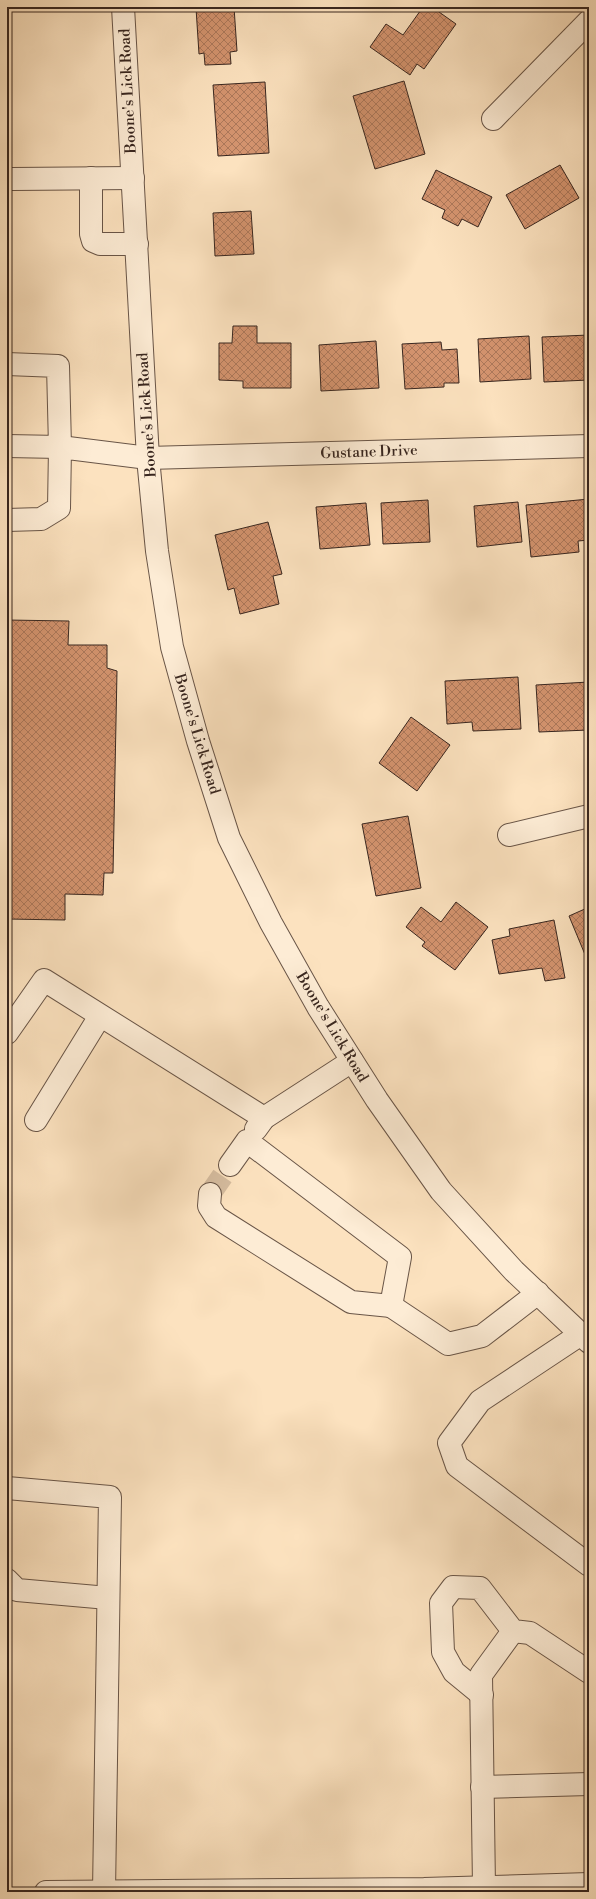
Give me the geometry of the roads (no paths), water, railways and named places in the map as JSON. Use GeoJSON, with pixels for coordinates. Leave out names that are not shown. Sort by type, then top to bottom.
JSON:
{"type":"FeatureCollection","features":[{"type":"Feature","properties":{"kind":"street","name":"Boone's Lick Road"},"geometry":{"type":"LineString","coordinates":[[123,7],[148,458],[157,551],[172,647],[198,741],[229,838],[271,923],[318,1007],[377,1100],[442,1191],[514,1271],[585,1338]]}},
{"type":"Feature","properties":{"kind":"street"},"geometry":{"type":"LineString","coordinates":[[493,119],[589,20]]}},
{"type":"Feature","properties":{"kind":"street"},"geometry":{"type":"LineString","coordinates":[[91,178],[90,234],[93,241],[100,244],[137,244]]}},
{"type":"Feature","properties":{"kind":"street"},"geometry":{"type":"LineString","coordinates":[[12,179],[133,178]]}},
{"type":"Feature","properties":{"kind":"street"},"geometry":{"type":"LineString","coordinates":[[7,364],[58,366],[60,447],[59,508],[40,519],[7,520]]}},
{"type":"Feature","properties":{"kind":"street","name":"Gustane Drive"},"geometry":{"type":"LineString","coordinates":[[7,446],[60,447],[148,458],[589,446]]}},
{"type":"Feature","properties":{"kind":"street"},"geometry":{"type":"LineString","coordinates":[[509,835],[589,816]]}},
{"type":"Feature","properties":{"kind":"street"},"geometry":{"type":"LineString","coordinates":[[7,1033],[44,980],[264,1118]]}},
{"type":"Feature","properties":{"kind":"street"},"geometry":{"type":"LineString","coordinates":[[36,1120],[100,1016]]}},
{"type":"Feature","properties":{"kind":"street"},"geometry":{"type":"LineString","coordinates":[[230,1165],[264,1118],[352,1061]]}},
{"type":"Feature","properties":{"kind":"street"},"geometry":{"type":"LineString","coordinates":[[247,1141],[400,1257],[391,1306]]}},
{"type":"Feature","properties":{"kind":"street"},"geometry":{"type":"LineString","coordinates":[[210,1194],[208,1206],[216,1217],[351,1302],[391,1306],[448,1344],[482,1336],[538,1293]]}},
{"type":"Feature","properties":{"kind":"street"},"geometry":{"type":"LineString","coordinates":[[585,1338],[480,1401],[449,1443],[457,1466],[589,1565]]}},
{"type":"Feature","properties":{"kind":"street"},"geometry":{"type":"LineString","coordinates":[[7,1488],[110,1497],[104,1892]]}},
{"type":"Feature","properties":{"kind":"street"},"geometry":{"type":"LineString","coordinates":[[7,1580],[17,1590],[108,1598]]}},
{"type":"Feature","properties":{"kind":"street"},"geometry":{"type":"LineString","coordinates":[[482,1695],[454,1672],[443,1652],[441,1603],[453,1587],[480,1588],[513,1631],[530,1633],[589,1672]]}},
{"type":"Feature","properties":{"kind":"street"},"geometry":{"type":"LineString","coordinates":[[484,1887],[481,1675],[513,1631]]}},
{"type":"Feature","properties":{"kind":"street"},"geometry":{"type":"LineString","coordinates":[[482,1787],[589,1784]]}},
{"type":"Feature","properties":{"kind":"street"},"geometry":{"type":"LineString","coordinates":[[46,1892],[484,1887],[549,1889],[589,1884]]}},
{"type":"Feature","properties":{"kind":"tunnel"},"geometry":{"type":"LineString","coordinates":[[210,1194],[230,1165]]}}]}
